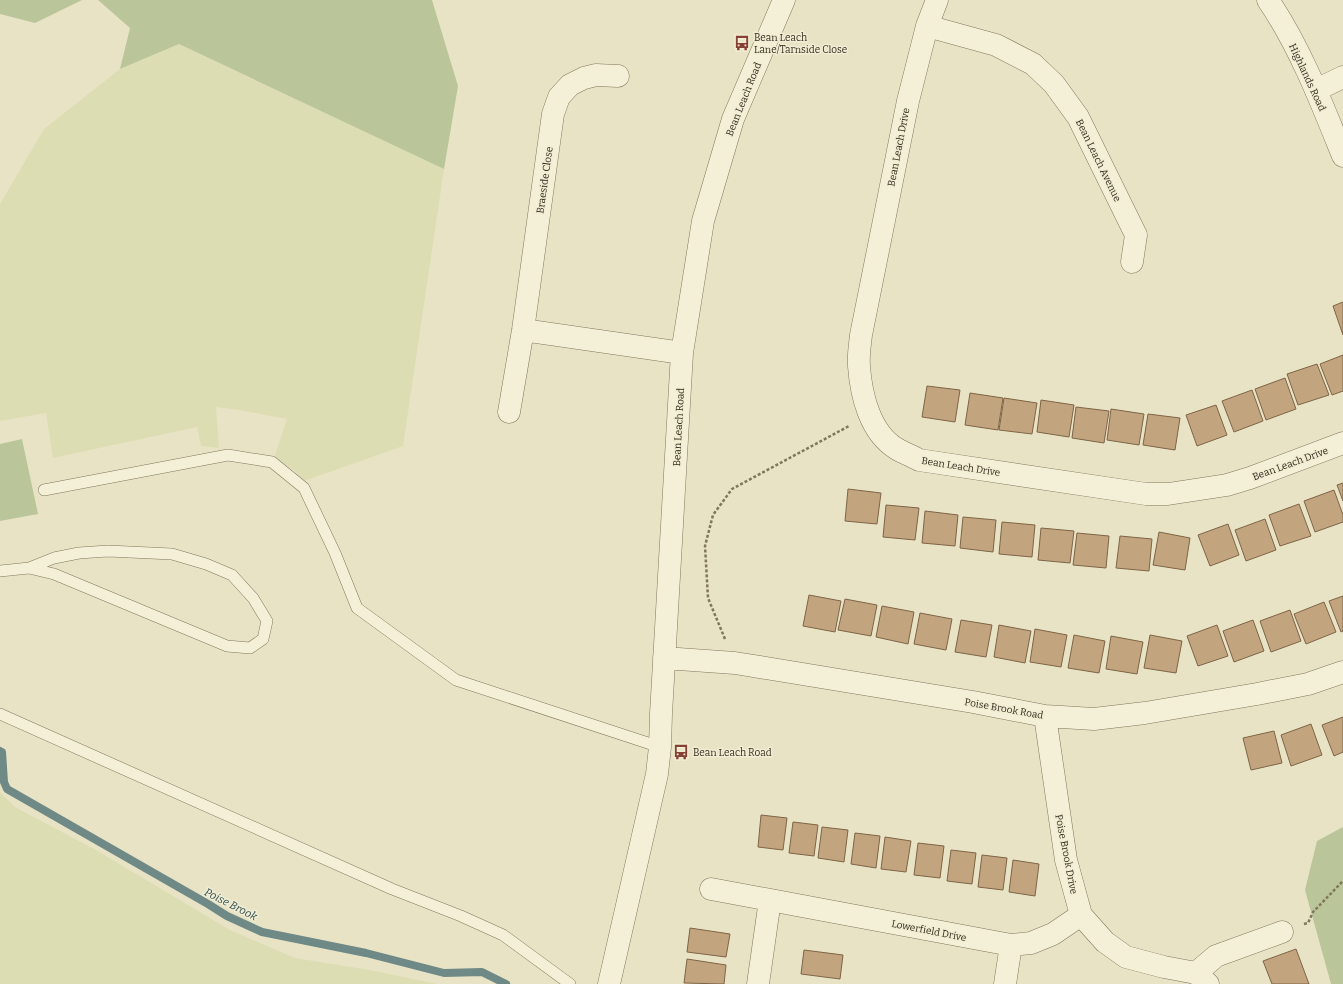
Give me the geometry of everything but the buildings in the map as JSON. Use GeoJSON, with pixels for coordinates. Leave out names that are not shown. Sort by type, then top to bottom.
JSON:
{"type":"FeatureCollection","features":[{"type":"Feature","properties":{"kind":"street","name":"Bean Leach Road"},"geometry":{"type":"LineString","coordinates":[[609,984],[657,774],[660,748],[682,353],[703,221],[733,119],[784,0]]}},
{"type":"Feature","properties":{"kind":"street","name":"Bean Leach Drive"},"geometry":{"type":"LineString","coordinates":[[937,0],[927,26],[908,101],[861,335],[859,365],[863,392],[870,414],[881,434],[896,449],[919,460],[1146,494],[1168,494],[1227,485],[1250,478],[1343,443]]}},
{"type":"Feature","properties":{"kind":"street","name":"Highlands Road"},"geometry":{"type":"LineString","coordinates":[[1268,0],[1279,16],[1316,90],[1343,156]]}},
{"type":"Feature","properties":{"kind":"street","name":"Bean Leach Avenue"},"geometry":{"type":"LineString","coordinates":[[927,26],[996,45],[1033,64],[1054,84],[1078,117],[1136,235],[1132,262]]}},
{"type":"Feature","properties":{"kind":"street","name":"Braeside Close"},"geometry":{"type":"LineString","coordinates":[[509,412],[553,114],[559,97],[570,85],[584,78],[596,75],[618,78]]}},
{"type":"Feature","properties":{"kind":"street"},"geometry":{"type":"LineString","coordinates":[[1316,90],[1343,77]]}},
{"type":"Feature","properties":{"kind":"street"},"geometry":{"type":"LineString","coordinates":[[522,330],[682,353]]}},
{"type":"Feature","properties":{"kind":"street","name":"Poise Brook Road"},"geometry":{"type":"LineString","coordinates":[[664,658],[735,663],[973,702],[1045,716],[1094,719],[1145,713],[1279,690],[1308,684],[1343,672]]}},
{"type":"Feature","properties":{"kind":"street","name":"Poise Brook Drive"},"geometry":{"type":"LineString","coordinates":[[1045,716],[1066,860],[1081,916],[1105,942],[1126,957],[1202,978]]}},
{"type":"Feature","properties":{"kind":"street","name":"Lowerfield Drive"},"geometry":{"type":"LineString","coordinates":[[711,889],[1011,945],[1031,943],[1053,934],[1081,916]]}},
{"type":"Feature","properties":{"kind":"street"},"geometry":{"type":"LineString","coordinates":[[758,984],[770,900]]}},
{"type":"Feature","properties":{"kind":"street"},"geometry":{"type":"LineString","coordinates":[[1202,978],[1216,956],[1282,932]]}},
{"type":"Feature","properties":{"kind":"street"},"geometry":{"type":"LineString","coordinates":[[1005,984],[1011,945]]}},
{"type":"Feature","properties":{"kind":"lane"},"geometry":{"type":"LineString","coordinates":[[44,490],[228,455],[272,462],[304,488],[335,553],[357,608],[456,680],[660,748]]}},
{"type":"Feature","properties":{"kind":"lane"},"geometry":{"type":"LineString","coordinates":[[0,571],[29,568],[54,558],[79,553],[108,551],[172,554],[206,564],[232,575],[253,598],[267,621],[264,639],[250,648],[227,646],[54,574],[29,568]]}},
{"type":"Feature","properties":{"kind":"lane"},"geometry":{"type":"LineString","coordinates":[[0,714],[392,889],[461,916],[504,935],[570,984]]}},
{"type":"Feature","properties":{"kind":"path"},"geometry":{"type":"LineString","coordinates":[[735,663],[708,598],[705,546],[713,515],[732,489],[870,414]]}},
{"type":"Feature","properties":{"kind":"path"},"geometry":{"type":"LineString","coordinates":[[1282,932],[1308,923],[1313,912],[1343,881]]}},
{"type":"Feature","properties":{"kind":"green space"},"geometry":{"type":"Polygon","coordinates":[[[0,0],[82,0],[35,23],[0,14],[0,0]]]}},
{"type":"Feature","properties":{"kind":"green space"},"geometry":{"type":"Polygon","coordinates":[[[98,0],[432,0],[458,86],[444,169],[179,44],[120,69],[130,28],[98,0]]]}},
{"type":"Feature","properties":{"kind":"green space"},"geometry":{"type":"Polygon","coordinates":[[[179,44],[444,169],[403,446],[304,481],[294,470],[274,458],[287,419],[216,407],[219,448],[201,446],[197,427],[53,458],[46,413],[0,421],[0,204],[44,129],[120,69],[179,44]]]}},
{"type":"Feature","properties":{"kind":"green space"},"geometry":{"type":"Polygon","coordinates":[[[22,439],[38,514],[0,521],[0,444],[22,439]]]}},
{"type":"Feature","properties":{"kind":"green space"},"geometry":{"type":"Polygon","coordinates":[[[0,792],[15,807],[96,850],[230,930],[295,958],[370,970],[437,984],[0,984],[0,792]]]}},
{"type":"Feature","properties":{"kind":"green space"},"geometry":{"type":"Polygon","coordinates":[[[1343,827],[1343,984],[1331,984],[1305,890],[1317,841],[1343,827]]]}},
{"type":"Feature","properties":{"kind":"waterway","name":"Poise Brook"},"geometry":{"type":"LineString","coordinates":[[0,751],[2,752],[4,782],[7,789],[227,916],[262,932],[366,953],[444,973],[482,972],[506,984]]}},
{"type":"Feature","properties":{"kind":"place","name":"Bean Leach Lane/Tarnside Close"},"geometry":{"type":"Point","coordinates":[742,43]}},
{"type":"Feature","properties":{"kind":"place","name":"Bean Leach Road"},"geometry":{"type":"Point","coordinates":[681,752]}}]}
